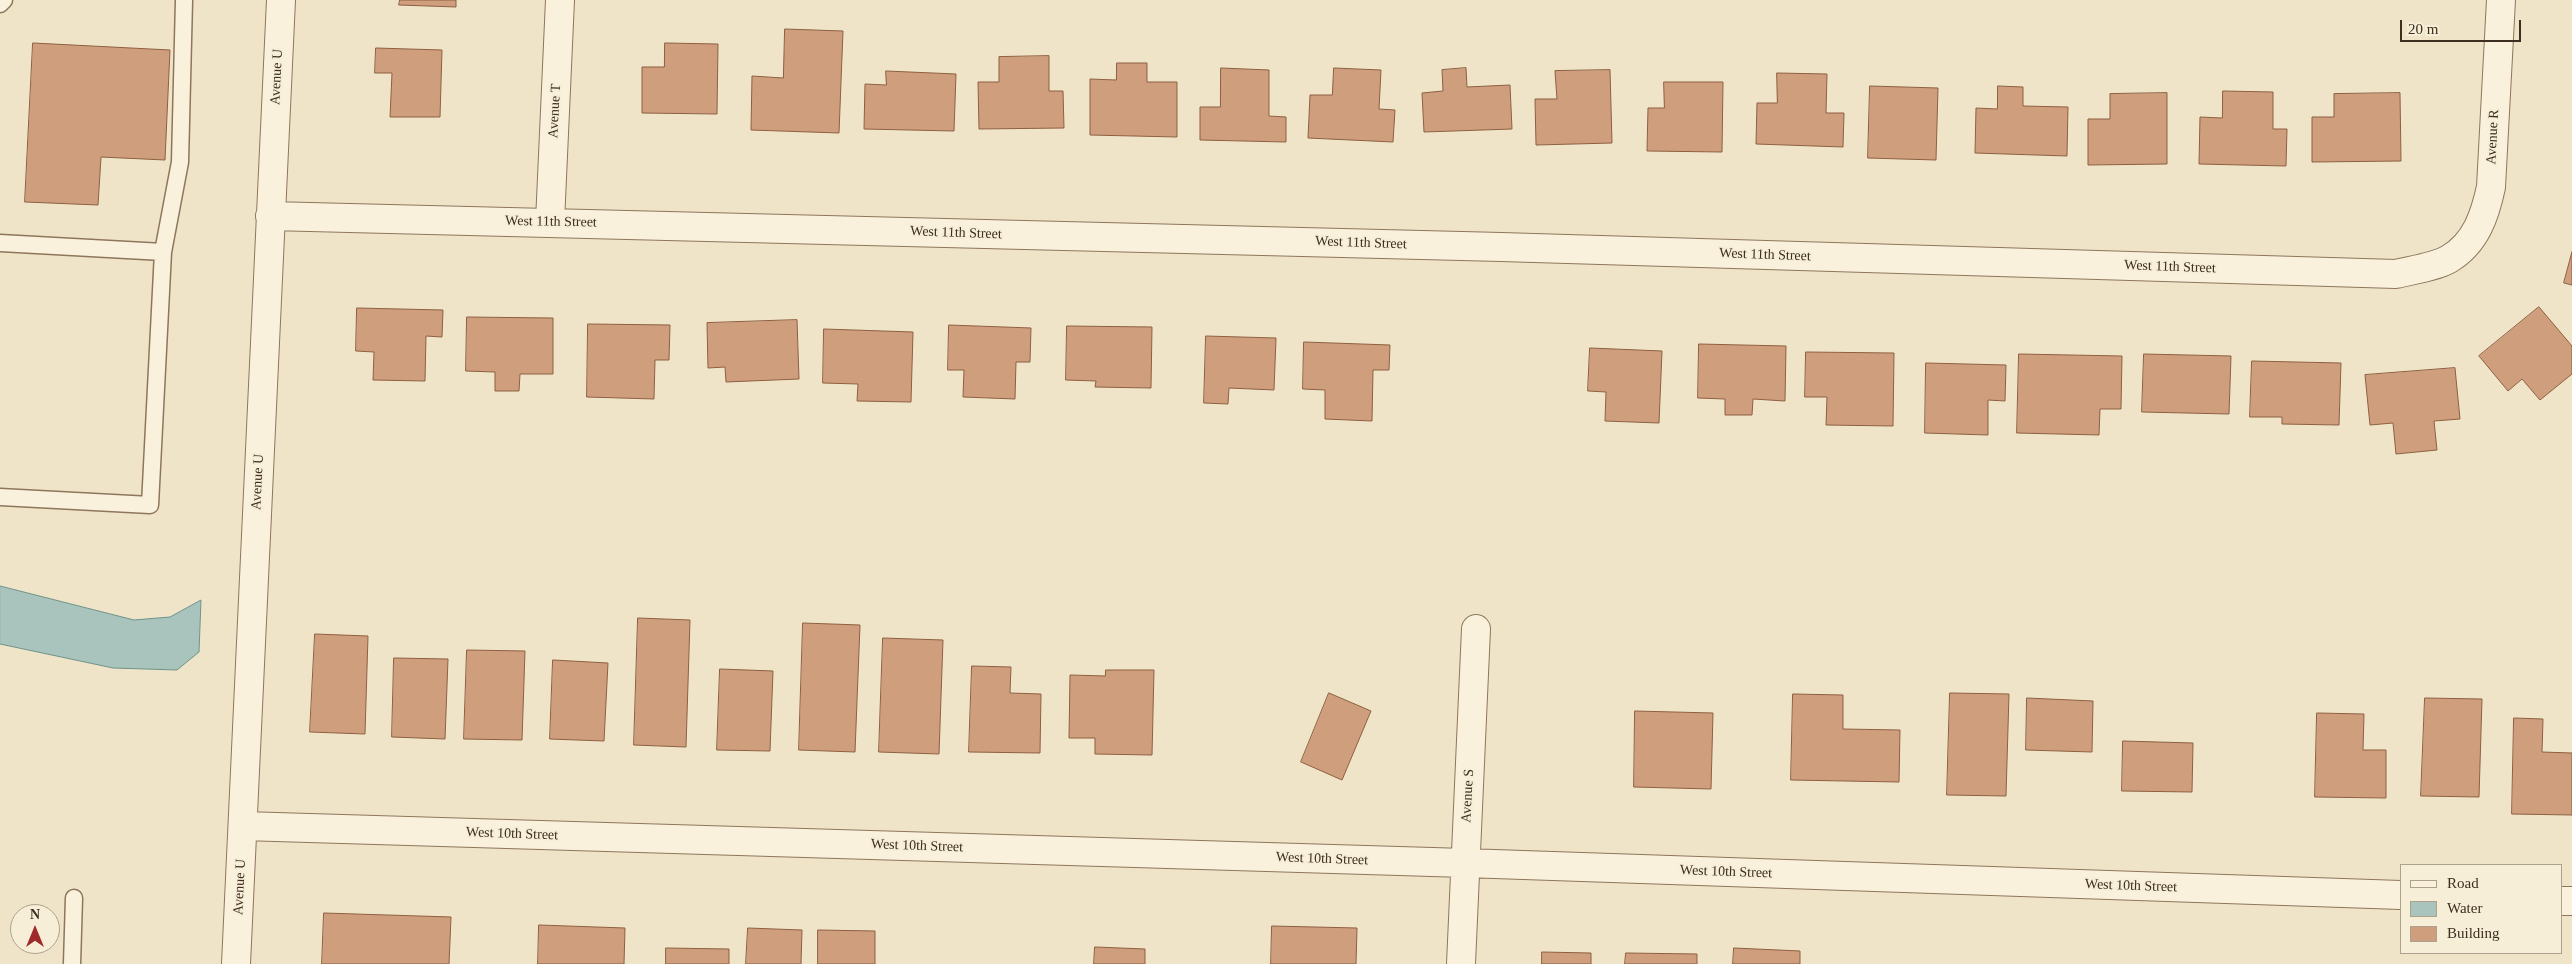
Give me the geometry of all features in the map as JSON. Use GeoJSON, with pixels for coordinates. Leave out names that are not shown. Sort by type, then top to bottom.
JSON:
{"type":"FeatureCollection","features":[{"type":"Feature","properties":{"kind":"street","name":"Avenue U"},"geometry":{"type":"LineString","coordinates":[[236,964],[281,0]]}},
{"type":"Feature","properties":{"kind":"street","name":"Avenue T"},"geometry":{"type":"LineString","coordinates":[[550,222],[560,0]]}},
{"type":"Feature","properties":{"kind":"street","name":"Avenue R"},"geometry":{"type":"LineString","coordinates":[[2449,259],[2471,240],[2485,214],[2491,187],[2501,0]]}},
{"type":"Feature","properties":{"kind":"street","name":"West 11th Street"},"geometry":{"type":"LineString","coordinates":[[270,216],[550,222],[2396,274],[2449,259]]}},
{"type":"Feature","properties":{"kind":"street","name":"Avenue S"},"geometry":{"type":"LineString","coordinates":[[1461,964],[1476,629]]}},
{"type":"Feature","properties":{"kind":"street","name":"West 10th Street"},"geometry":{"type":"LineString","coordinates":[[242,826],[1465,863],[2400,895]]}},
{"type":"Feature","properties":{"kind":"lane"},"geometry":{"type":"LineString","coordinates":[[0,4],[4,0]]}},
{"type":"Feature","properties":{"kind":"lane"},"geometry":{"type":"LineString","coordinates":[[0,497],[150,505],[163,252],[180,162],[184,0]]}},
{"type":"Feature","properties":{"kind":"lane"},"geometry":{"type":"LineString","coordinates":[[0,242],[163,252]]}},
{"type":"Feature","properties":{"kind":"lane"},"geometry":{"type":"LineString","coordinates":[[72,964],[74,898]]}},
{"type":"Feature","properties":{"kind":"water"},"geometry":{"type":"Polygon","coordinates":[[[0,586],[134,620],[170,617],[201,600],[199,652],[177,670],[113,668],[0,644],[0,586]]]}},
{"type":"Feature","properties":{"kind":"building"},"geometry":{"type":"Polygon","coordinates":[[[400,0],[456,0],[456,7],[399,5],[400,0]]]}},
{"type":"Feature","properties":{"kind":"building"},"geometry":{"type":"Polygon","coordinates":[[[785,29],[843,31],[839,133],[751,130],[752,76],[783,78],[785,29]]]}},
{"type":"Feature","properties":{"kind":"building"},"geometry":{"type":"Polygon","coordinates":[[[33,43],[170,50],[165,160],[101,157],[98,205],[25,202],[33,43]]]}},
{"type":"Feature","properties":{"kind":"building"},"geometry":{"type":"Polygon","coordinates":[[[665,43],[718,44],[717,114],[642,113],[642,67],[664,67],[665,43]]]}},
{"type":"Feature","properties":{"kind":"building"},"geometry":{"type":"Polygon","coordinates":[[[376,48],[442,50],[440,117],[390,117],[392,73],[375,73],[376,48]]]}},
{"type":"Feature","properties":{"kind":"building"},"geometry":{"type":"Polygon","coordinates":[[[1049,56],[1049,91],[1063,91],[1064,128],[979,129],[978,82],[999,82],[999,57],[1049,56]]]}},
{"type":"Feature","properties":{"kind":"building"},"geometry":{"type":"Polygon","coordinates":[[[1117,63],[1147,63],[1147,82],[1177,82],[1177,137],[1090,135],[1090,79],[1116,80],[1117,63]]]}},
{"type":"Feature","properties":{"kind":"building"},"geometry":{"type":"Polygon","coordinates":[[[1221,68],[1269,70],[1269,116],[1286,117],[1286,142],[1200,140],[1200,107],[1220,107],[1221,68]]]}},
{"type":"Feature","properties":{"kind":"building"},"geometry":{"type":"Polygon","coordinates":[[[1334,68],[1381,70],[1379,109],[1395,110],[1393,142],[1308,138],[1310,95],[1332,95],[1334,68]]]}},
{"type":"Feature","properties":{"kind":"building"},"geometry":{"type":"Polygon","coordinates":[[[1466,68],[1467,87],[1510,85],[1512,129],[1424,132],[1422,93],[1443,91],[1442,70],[1466,68]]]}},
{"type":"Feature","properties":{"kind":"building"},"geometry":{"type":"Polygon","coordinates":[[[1610,70],[1612,143],[1536,145],[1535,99],[1557,99],[1555,71],[1610,70]]]}},
{"type":"Feature","properties":{"kind":"building"},"geometry":{"type":"Polygon","coordinates":[[[886,71],[956,74],[954,131],[864,129],[865,84],[886,85],[886,71]]]}},
{"type":"Feature","properties":{"kind":"building"},"geometry":{"type":"Polygon","coordinates":[[[1777,73],[1827,74],[1826,113],[1844,113],[1843,147],[1756,144],[1757,103],[1777,103],[1777,73]]]}},
{"type":"Feature","properties":{"kind":"building"},"geometry":{"type":"Polygon","coordinates":[[[1664,82],[1723,82],[1722,152],[1647,151],[1648,108],[1664,108],[1664,82]]]}},
{"type":"Feature","properties":{"kind":"building"},"geometry":{"type":"Polygon","coordinates":[[[1870,86],[1938,88],[1936,160],[1868,158],[1870,86]]]}},
{"type":"Feature","properties":{"kind":"building"},"geometry":{"type":"Polygon","coordinates":[[[1998,86],[2023,87],[2023,106],[2068,107],[2067,156],[1975,153],[1976,108],[1997,109],[1998,86]]]}},
{"type":"Feature","properties":{"kind":"building"},"geometry":{"type":"Polygon","coordinates":[[[2223,91],[2273,92],[2273,129],[2287,129],[2286,166],[2199,164],[2200,117],[2222,118],[2223,91]]]}},
{"type":"Feature","properties":{"kind":"building"},"geometry":{"type":"Polygon","coordinates":[[[2167,93],[2167,164],[2088,165],[2088,119],[2110,119],[2110,94],[2167,93]]]}},
{"type":"Feature","properties":{"kind":"building"},"geometry":{"type":"Polygon","coordinates":[[[2400,93],[2401,161],[2312,162],[2312,117],[2334,117],[2334,94],[2400,93]]]}},
{"type":"Feature","properties":{"kind":"building"},"geometry":{"type":"Polygon","coordinates":[[[2572,252],[2572,285],[2564,283],[2572,252]]]}},
{"type":"Feature","properties":{"kind":"building"},"geometry":{"type":"Polygon","coordinates":[[[2539,307],[2572,346],[2572,374],[2540,400],[2522,379],[2508,391],[2479,356],[2539,307]]]}},
{"type":"Feature","properties":{"kind":"building"},"geometry":{"type":"Polygon","coordinates":[[[357,308],[443,310],[442,337],[426,336],[425,381],[373,380],[374,352],[356,351],[357,308]]]}},
{"type":"Feature","properties":{"kind":"building"},"geometry":{"type":"Polygon","coordinates":[[[467,317],[553,318],[553,374],[520,374],[519,391],[495,391],[495,372],[466,371],[467,317]]]}},
{"type":"Feature","properties":{"kind":"building"},"geometry":{"type":"Polygon","coordinates":[[[797,320],[799,379],[726,382],[725,367],[708,368],[707,323],[797,320]]]}},
{"type":"Feature","properties":{"kind":"building"},"geometry":{"type":"Polygon","coordinates":[[[588,324],[670,325],[669,360],[655,360],[654,399],[587,397],[588,324]]]}},
{"type":"Feature","properties":{"kind":"building"},"geometry":{"type":"Polygon","coordinates":[[[949,325],[1031,328],[1030,362],[1016,362],[1015,399],[963,397],[964,370],[948,370],[949,325]]]}},
{"type":"Feature","properties":{"kind":"building"},"geometry":{"type":"Polygon","coordinates":[[[1067,326],[1152,327],[1151,388],[1095,387],[1096,381],[1066,380],[1067,326]]]}},
{"type":"Feature","properties":{"kind":"building"},"geometry":{"type":"Polygon","coordinates":[[[824,329],[913,332],[911,402],[857,401],[858,384],[823,383],[824,329]]]}},
{"type":"Feature","properties":{"kind":"building"},"geometry":{"type":"Polygon","coordinates":[[[1206,336],[1276,338],[1274,390],[1229,388],[1228,404],[1204,403],[1206,336]]]}},
{"type":"Feature","properties":{"kind":"building"},"geometry":{"type":"Polygon","coordinates":[[[1304,342],[1390,345],[1389,370],[1373,370],[1372,421],[1325,419],[1325,390],[1303,389],[1304,342]]]}},
{"type":"Feature","properties":{"kind":"building"},"geometry":{"type":"Polygon","coordinates":[[[1699,344],[1786,346],[1785,401],[1753,399],[1752,415],[1725,415],[1725,399],[1698,398],[1699,344]]]}},
{"type":"Feature","properties":{"kind":"building"},"geometry":{"type":"Polygon","coordinates":[[[1590,348],[1662,351],[1659,423],[1605,421],[1606,392],[1588,391],[1590,348]]]}},
{"type":"Feature","properties":{"kind":"building"},"geometry":{"type":"Polygon","coordinates":[[[1806,352],[1894,353],[1893,426],[1826,425],[1827,397],[1805,397],[1806,352]]]}},
{"type":"Feature","properties":{"kind":"building"},"geometry":{"type":"Polygon","coordinates":[[[2019,354],[2122,356],[2121,409],[2100,409],[2099,435],[2017,433],[2019,354]]]}},
{"type":"Feature","properties":{"kind":"building"},"geometry":{"type":"Polygon","coordinates":[[[2144,354],[2231,356],[2229,414],[2142,412],[2144,354]]]}},
{"type":"Feature","properties":{"kind":"building"},"geometry":{"type":"Polygon","coordinates":[[[2252,361],[2341,363],[2339,425],[2282,424],[2282,417],[2250,417],[2252,361]]]}},
{"type":"Feature","properties":{"kind":"building"},"geometry":{"type":"Polygon","coordinates":[[[1926,363],[2006,365],[2005,401],[1988,400],[1988,435],[1925,433],[1926,363]]]}},
{"type":"Feature","properties":{"kind":"building"},"geometry":{"type":"Polygon","coordinates":[[[2455,368],[2460,419],[2434,421],[2437,450],[2396,454],[2393,423],[2370,425],[2365,375],[2455,368]]]}},
{"type":"Feature","properties":{"kind":"building"},"geometry":{"type":"Polygon","coordinates":[[[638,618],[690,620],[686,747],[634,745],[638,618]]]}},
{"type":"Feature","properties":{"kind":"building"},"geometry":{"type":"Polygon","coordinates":[[[803,623],[860,625],[855,752],[799,750],[803,623]]]}},
{"type":"Feature","properties":{"kind":"building"},"geometry":{"type":"Polygon","coordinates":[[[315,634],[368,636],[365,734],[310,732],[315,634]]]}},
{"type":"Feature","properties":{"kind":"building"},"geometry":{"type":"Polygon","coordinates":[[[883,638],[943,640],[939,754],[879,752],[883,638]]]}},
{"type":"Feature","properties":{"kind":"building"},"geometry":{"type":"Polygon","coordinates":[[[467,650],[525,651],[522,740],[464,739],[467,650]]]}},
{"type":"Feature","properties":{"kind":"building"},"geometry":{"type":"Polygon","coordinates":[[[394,658],[448,659],[445,739],[392,737],[394,658]]]}},
{"type":"Feature","properties":{"kind":"building"},"geometry":{"type":"Polygon","coordinates":[[[553,660],[608,663],[604,741],[550,739],[553,660]]]}},
{"type":"Feature","properties":{"kind":"building"},"geometry":{"type":"Polygon","coordinates":[[[972,666],[1011,667],[1010,693],[1041,694],[1040,753],[969,752],[972,666]]]}},
{"type":"Feature","properties":{"kind":"building"},"geometry":{"type":"Polygon","coordinates":[[[720,669],[773,671],[770,751],[717,750],[720,669]]]}},
{"type":"Feature","properties":{"kind":"building"},"geometry":{"type":"Polygon","coordinates":[[[1106,670],[1154,670],[1152,755],[1095,754],[1095,738],[1069,738],[1070,675],[1105,676],[1106,670]]]}},
{"type":"Feature","properties":{"kind":"building"},"geometry":{"type":"Polygon","coordinates":[[[1329,693],[1371,711],[1342,780],[1301,762],[1329,693]]]}},
{"type":"Feature","properties":{"kind":"building"},"geometry":{"type":"Polygon","coordinates":[[[1950,693],[2009,694],[2006,796],[1947,795],[1950,693]]]}},
{"type":"Feature","properties":{"kind":"building"},"geometry":{"type":"Polygon","coordinates":[[[1793,694],[1843,695],[1843,729],[1900,730],[1899,782],[1791,780],[1793,694]]]}},
{"type":"Feature","properties":{"kind":"building"},"geometry":{"type":"Polygon","coordinates":[[[2027,698],[2093,701],[2092,752],[2026,750],[2027,698]]]}},
{"type":"Feature","properties":{"kind":"building"},"geometry":{"type":"Polygon","coordinates":[[[2425,698],[2482,699],[2479,797],[2421,796],[2425,698]]]}},
{"type":"Feature","properties":{"kind":"building"},"geometry":{"type":"Polygon","coordinates":[[[1635,711],[1713,713],[1711,789],[1634,787],[1635,711]]]}},
{"type":"Feature","properties":{"kind":"building"},"geometry":{"type":"Polygon","coordinates":[[[2317,713],[2364,714],[2363,750],[2386,750],[2386,798],[2315,797],[2317,713]]]}},
{"type":"Feature","properties":{"kind":"building"},"geometry":{"type":"Polygon","coordinates":[[[2514,718],[2543,719],[2542,752],[2572,753],[2572,815],[2512,814],[2514,718]]]}},
{"type":"Feature","properties":{"kind":"building"},"geometry":{"type":"Polygon","coordinates":[[[2123,741],[2193,743],[2192,792],[2122,791],[2123,741]]]}},
{"type":"Feature","properties":{"kind":"building"},"geometry":{"type":"Polygon","coordinates":[[[324,913],[451,917],[449,964],[322,964],[324,913]]]}},
{"type":"Feature","properties":{"kind":"building"},"geometry":{"type":"Polygon","coordinates":[[[539,925],[625,928],[624,964],[538,964],[539,925]]]}},
{"type":"Feature","properties":{"kind":"building"},"geometry":{"type":"Polygon","coordinates":[[[1272,926],[1357,928],[1356,964],[1271,964],[1272,926]]]}},
{"type":"Feature","properties":{"kind":"building"},"geometry":{"type":"Polygon","coordinates":[[[748,928],[802,930],[801,964],[746,964],[748,928]]]}},
{"type":"Feature","properties":{"kind":"building"},"geometry":{"type":"Polygon","coordinates":[[[818,930],[875,931],[875,964],[818,964],[818,930]]]}},
{"type":"Feature","properties":{"kind":"building"},"geometry":{"type":"Polygon","coordinates":[[[1095,947],[1145,949],[1145,964],[1094,964],[1095,947]]]}},
{"type":"Feature","properties":{"kind":"building"},"geometry":{"type":"Polygon","coordinates":[[[666,948],[729,949],[729,964],[666,964],[666,948]]]}},
{"type":"Feature","properties":{"kind":"building"},"geometry":{"type":"Polygon","coordinates":[[[1734,948],[1800,951],[1800,964],[1733,964],[1734,948]]]}},
{"type":"Feature","properties":{"kind":"building"},"geometry":{"type":"Polygon","coordinates":[[[1542,952],[1591,953],[1591,964],[1542,964],[1542,952]]]}},
{"type":"Feature","properties":{"kind":"building"},"geometry":{"type":"Polygon","coordinates":[[[1626,953],[1697,954],[1697,964],[1625,964],[1626,953]]]}}]}
